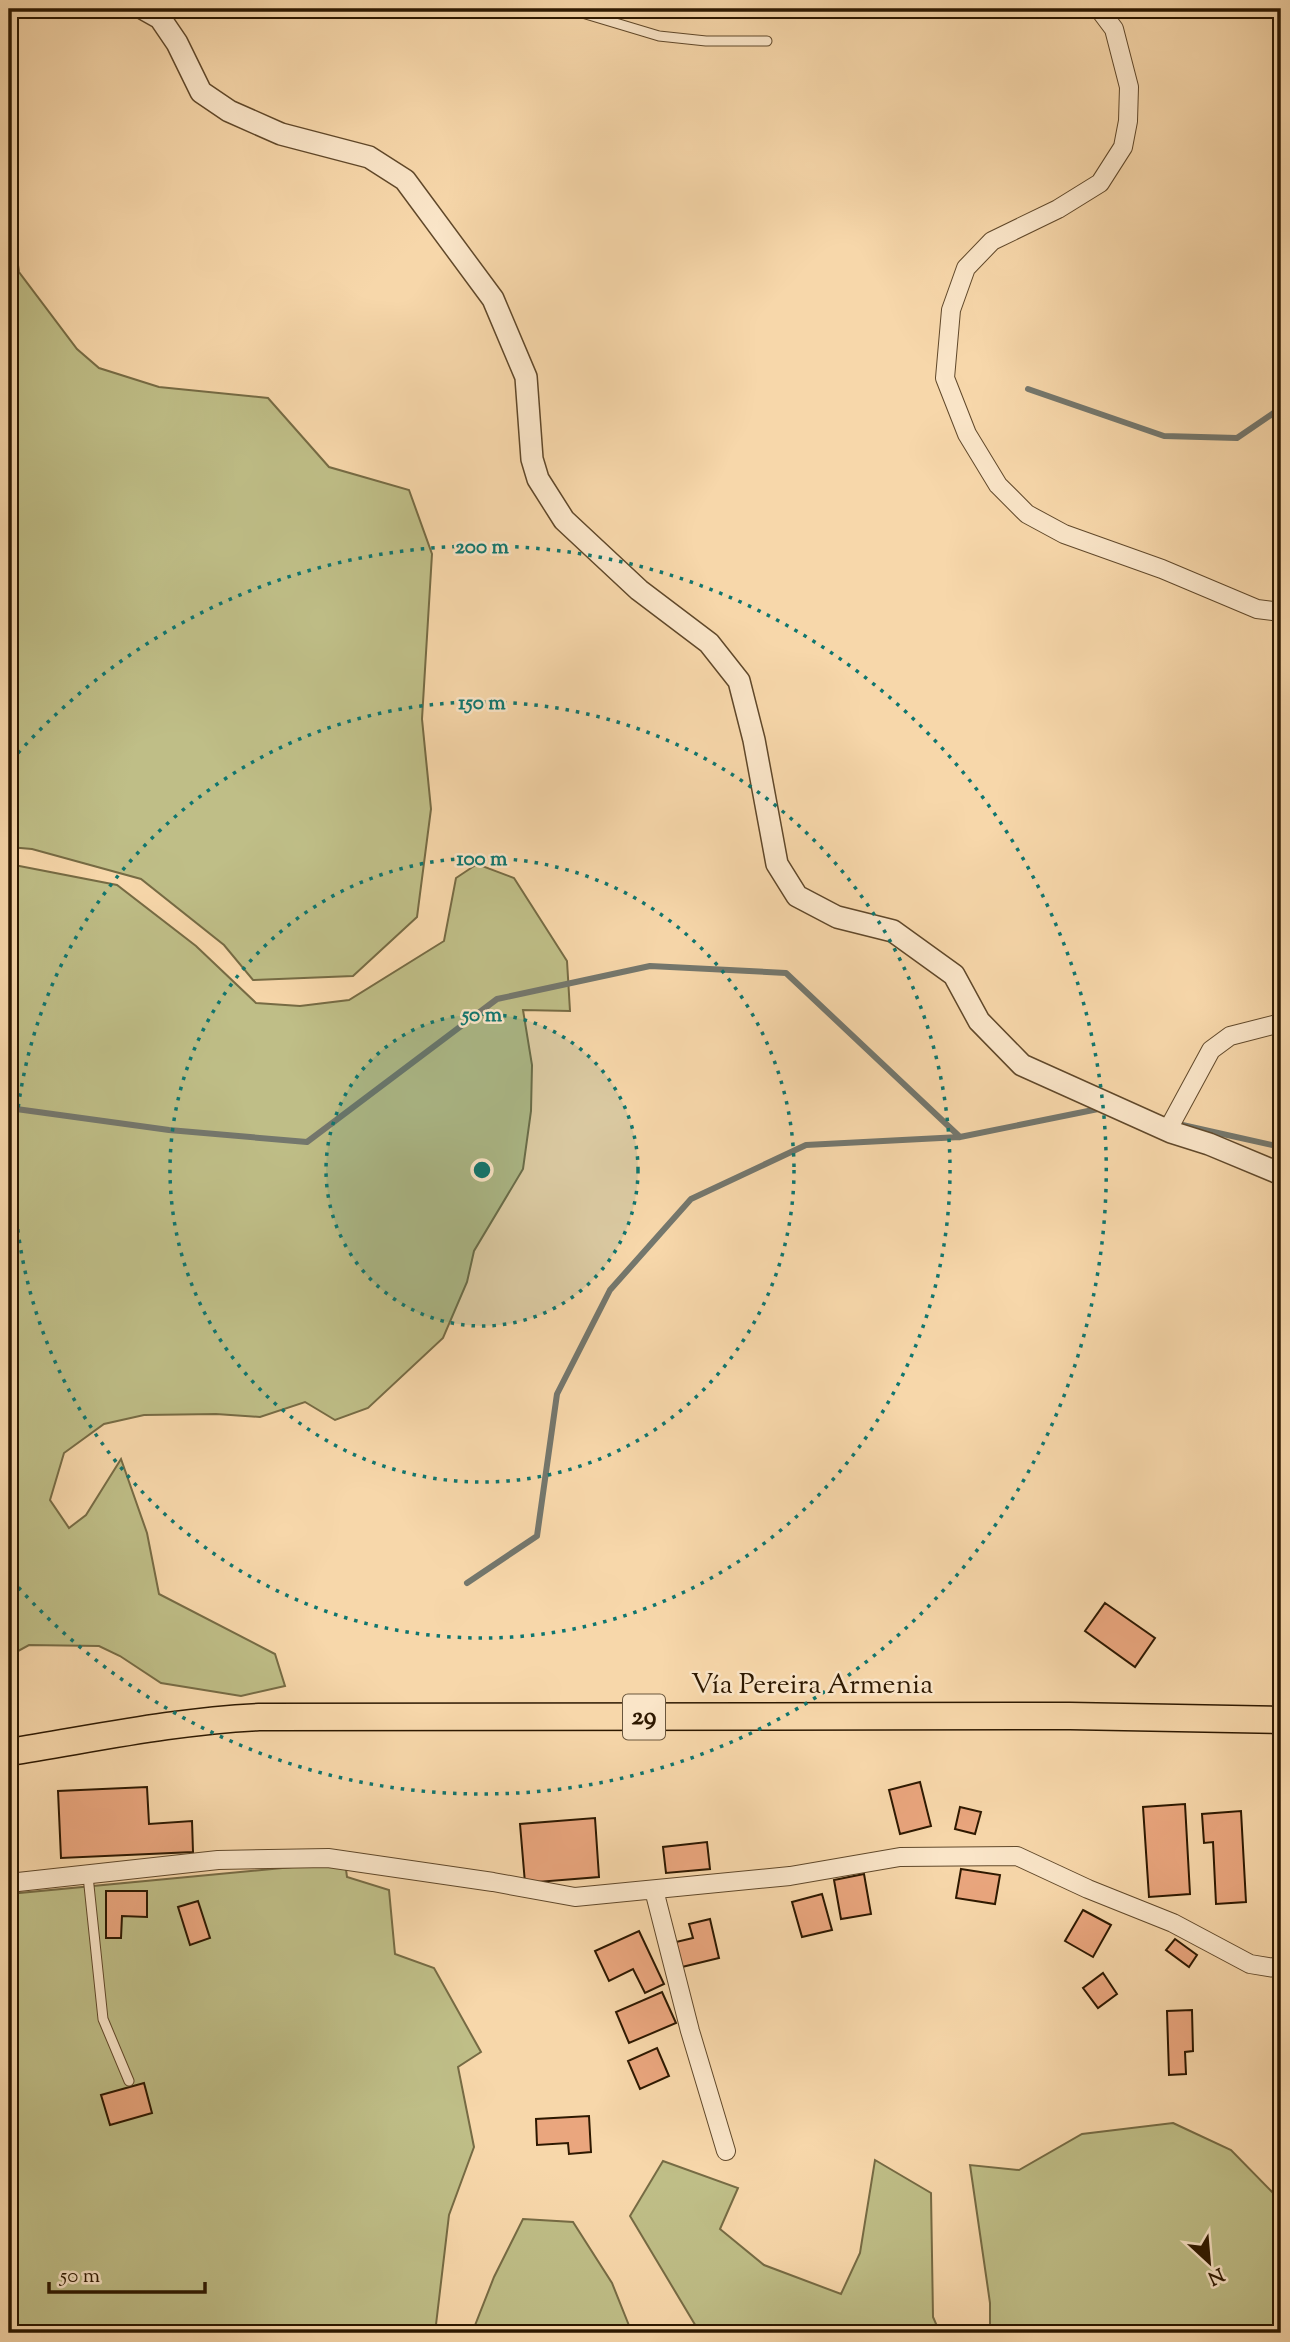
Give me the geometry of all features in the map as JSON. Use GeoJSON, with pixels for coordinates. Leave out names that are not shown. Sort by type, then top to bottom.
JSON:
{"type":"FeatureCollection","features":[{"type":"Feature","properties":{"kind":"main road","name":"Vía Pereira Armenia"},"geometry":{"type":"LineString","coordinates":[[9,1752],[216,1719],[259,1717],[1070,1716],[1281,1720]]}},
{"type":"Feature","properties":{"kind":"street"},"geometry":{"type":"LineString","coordinates":[[144,9],[160,18],[177,43],[201,92],[229,111],[281,134],[369,157],[405,180],[493,299],[526,377],[532,459],[538,479],[564,520],[639,590],[709,643],[739,681],[754,740],[777,864],[797,896],[837,917],[893,931],[954,975],[979,1021],[1022,1065],[1171,1132],[1209,1144],[1281,1174]]}},
{"type":"Feature","properties":{"kind":"street"},"geometry":{"type":"LineString","coordinates":[[1099,9],[1114,29],[1129,87],[1128,121],[1123,146],[1100,183],[1058,209],[992,241],[966,268],[951,310],[945,378],[967,433],[979,454],[998,485],[1027,514],[1064,534],[1162,569],[1257,609],[1281,612]]}},
{"type":"Feature","properties":{"kind":"street"},"geometry":{"type":"LineString","coordinates":[[1171,1132],[1172,1122],[1211,1050],[1230,1036],[1281,1023]]}},
{"type":"Feature","properties":{"kind":"street"},"geometry":{"type":"LineString","coordinates":[[9,1883],[218,1860],[328,1857],[575,1897],[790,1877],[900,1857],[1017,1856],[1088,1889],[1173,1923],[1250,1964],[1281,1969]]}},
{"type":"Feature","properties":{"kind":"street"},"geometry":{"type":"LineString","coordinates":[[654,1890],[690,2031],[726,2151]]}},
{"type":"Feature","properties":{"kind":"lane"},"geometry":{"type":"LineString","coordinates":[[569,9],[659,36],[767,41]]}},
{"type":"Feature","properties":{"kind":"lane"},"geometry":{"type":"LineString","coordinates":[[88,1876],[103,2018],[129,2081]]}},
{"type":"Feature","properties":{"kind":"shaded area"},"geometry":{"type":"Polygon","coordinates":[[[9,161],[12,224],[19,272],[77,349],[99,368],[159,387],[268,398],[329,467],[409,490],[432,554],[422,719],[431,809],[417,917],[353,976],[253,980],[224,945],[141,879],[32,849],[9,847],[9,161]]]}},
{"type":"Feature","properties":{"kind":"shaded area"},"geometry":{"type":"Polygon","coordinates":[[[9,864],[117,885],[196,946],[256,1003],[300,1006],[349,1000],[444,941],[456,878],[477,864],[514,878],[567,961],[570,1011],[523,1010],[532,1065],[531,1111],[523,1169],[474,1251],[467,1282],[443,1338],[368,1408],[335,1420],[305,1402],[260,1417],[216,1414],[144,1415],[104,1424],[64,1453],[50,1500],[69,1528],[86,1515],[121,1459],[147,1533],[159,1594],[275,1654],[285,1686],[241,1696],[161,1683],[120,1656],[99,1646],[29,1645],[9,1656],[9,864]]]}},
{"type":"Feature","properties":{"kind":"shaded area"},"geometry":{"type":"Polygon","coordinates":[[[345,1862],[347,1877],[389,1890],[395,1954],[434,1968],[481,2052],[458,2067],[474,2147],[449,2215],[435,2333],[9,2333],[9,1894],[345,1862]]]}},
{"type":"Feature","properties":{"kind":"shaded area"},"geometry":{"type":"Polygon","coordinates":[[[1173,2123],[1231,2150],[1281,2201],[1281,2333],[990,2333],[990,2303],[970,2165],[1019,2170],[1082,2134],[1173,2123]]]}},
{"type":"Feature","properties":{"kind":"shaded area"},"geometry":{"type":"Polygon","coordinates":[[[875,2160],[931,2193],[933,2317],[940,2333],[700,2333],[630,2216],[663,2161],[738,2188],[720,2229],[764,2265],[841,2294],[860,2253],[875,2160]]]}},
{"type":"Feature","properties":{"kind":"shaded area"},"geometry":{"type":"Polygon","coordinates":[[[523,2219],[573,2222],[612,2283],[630,2328],[629,2333],[472,2333],[494,2277],[523,2219]]]}},
{"type":"Feature","properties":{"kind":"building"},"geometry":{"type":"Polygon","coordinates":[[[1105,1603],[1155,1638],[1135,1667],[1085,1631],[1105,1603]]]}},
{"type":"Feature","properties":{"kind":"building"},"geometry":{"type":"Polygon","coordinates":[[[920,1782],[931,1826],[900,1834],[889,1790],[920,1782]]]}},
{"type":"Feature","properties":{"kind":"building"},"geometry":{"type":"Polygon","coordinates":[[[147,1787],[149,1824],[192,1821],[193,1852],[61,1858],[58,1791],[147,1787]]]}},
{"type":"Feature","properties":{"kind":"building"},"geometry":{"type":"Polygon","coordinates":[[[1185,1804],[1190,1894],[1149,1897],[1143,1807],[1185,1804]]]}},
{"type":"Feature","properties":{"kind":"building"},"geometry":{"type":"Polygon","coordinates":[[[960,1807],[981,1812],[975,1834],[955,1829],[960,1807]]]}},
{"type":"Feature","properties":{"kind":"building"},"geometry":{"type":"Polygon","coordinates":[[[1241,1811],[1246,1902],[1216,1904],[1213,1842],[1204,1843],[1202,1814],[1241,1811]]]}},
{"type":"Feature","properties":{"kind":"building"},"geometry":{"type":"Polygon","coordinates":[[[595,1818],[599,1877],[525,1883],[520,1824],[595,1818]]]}},
{"type":"Feature","properties":{"kind":"building"},"geometry":{"type":"Polygon","coordinates":[[[707,1842],[710,1869],[666,1873],[663,1847],[707,1842]]]}},
{"type":"Feature","properties":{"kind":"building"},"geometry":{"type":"Polygon","coordinates":[[[961,1869],[1000,1875],[995,1904],[956,1898],[961,1869]]]}},
{"type":"Feature","properties":{"kind":"building"},"geometry":{"type":"Polygon","coordinates":[[[864,1874],[871,1914],[841,1919],[834,1880],[864,1874]]]}},
{"type":"Feature","properties":{"kind":"building"},"geometry":{"type":"Polygon","coordinates":[[[106,1891],[147,1891],[147,1917],[122,1916],[121,1938],[106,1938],[106,1891]]]}},
{"type":"Feature","properties":{"kind":"building"},"geometry":{"type":"Polygon","coordinates":[[[822,1894],[832,1930],[802,1937],[792,1902],[822,1894]]]}},
{"type":"Feature","properties":{"kind":"building"},"geometry":{"type":"Polygon","coordinates":[[[198,1901],[210,1938],[190,1945],[178,1907],[198,1901]]]}},
{"type":"Feature","properties":{"kind":"building"},"geometry":{"type":"Polygon","coordinates":[[[1083,1910],[1111,1925],[1093,1957],[1065,1941],[1083,1910]]]}},
{"type":"Feature","properties":{"kind":"building"},"geometry":{"type":"Polygon","coordinates":[[[710,1919],[719,1958],[682,1967],[676,1942],[693,1938],[689,1924],[710,1919]]]}},
{"type":"Feature","properties":{"kind":"building"},"geometry":{"type":"Polygon","coordinates":[[[639,1931],[664,1984],[645,1993],[633,1969],[609,1981],[595,1951],[639,1931]]]}},
{"type":"Feature","properties":{"kind":"building"},"geometry":{"type":"Polygon","coordinates":[[[1175,1939],[1197,1955],[1189,1967],[1166,1950],[1175,1939]]]}},
{"type":"Feature","properties":{"kind":"building"},"geometry":{"type":"Polygon","coordinates":[[[1103,1973],[1117,1994],[1098,2008],[1083,1988],[1103,1973]]]}},
{"type":"Feature","properties":{"kind":"building"},"geometry":{"type":"Polygon","coordinates":[[[662,1992],[676,2023],[629,2043],[616,2012],[662,1992]]]}},
{"type":"Feature","properties":{"kind":"building"},"geometry":{"type":"Polygon","coordinates":[[[1192,2010],[1193,2051],[1185,2052],[1186,2074],[1169,2075],[1167,2011],[1192,2010]]]}},
{"type":"Feature","properties":{"kind":"building"},"geometry":{"type":"Polygon","coordinates":[[[657,2048],[669,2076],[640,2089],[628,2061],[657,2048]]]}},
{"type":"Feature","properties":{"kind":"building"},"geometry":{"type":"Polygon","coordinates":[[[144,2083],[152,2113],[110,2125],[101,2095],[144,2083]]]}},
{"type":"Feature","properties":{"kind":"building"},"geometry":{"type":"Polygon","coordinates":[[[589,2116],[591,2152],[569,2154],[568,2143],[537,2145],[536,2119],[589,2116]]]}},
{"type":"Feature","properties":{"kind":"waterway"},"geometry":{"type":"LineString","coordinates":[[1028,389],[1164,436],[1237,438],[1281,408]]}},
{"type":"Feature","properties":{"kind":"waterway"},"geometry":{"type":"LineString","coordinates":[[9,1108],[169,1130],[307,1142],[497,999],[650,966],[786,973],[960,1137]]}},
{"type":"Feature","properties":{"kind":"waterway"},"geometry":{"type":"LineString","coordinates":[[467,1583],[537,1536],[557,1394],[610,1290],[691,1199],[806,1145],[960,1137],[1103,1108]]}},
{"type":"Feature","properties":{"kind":"waterway"},"geometry":{"type":"LineString","coordinates":[[1178,1124],[1281,1147]]}}]}
